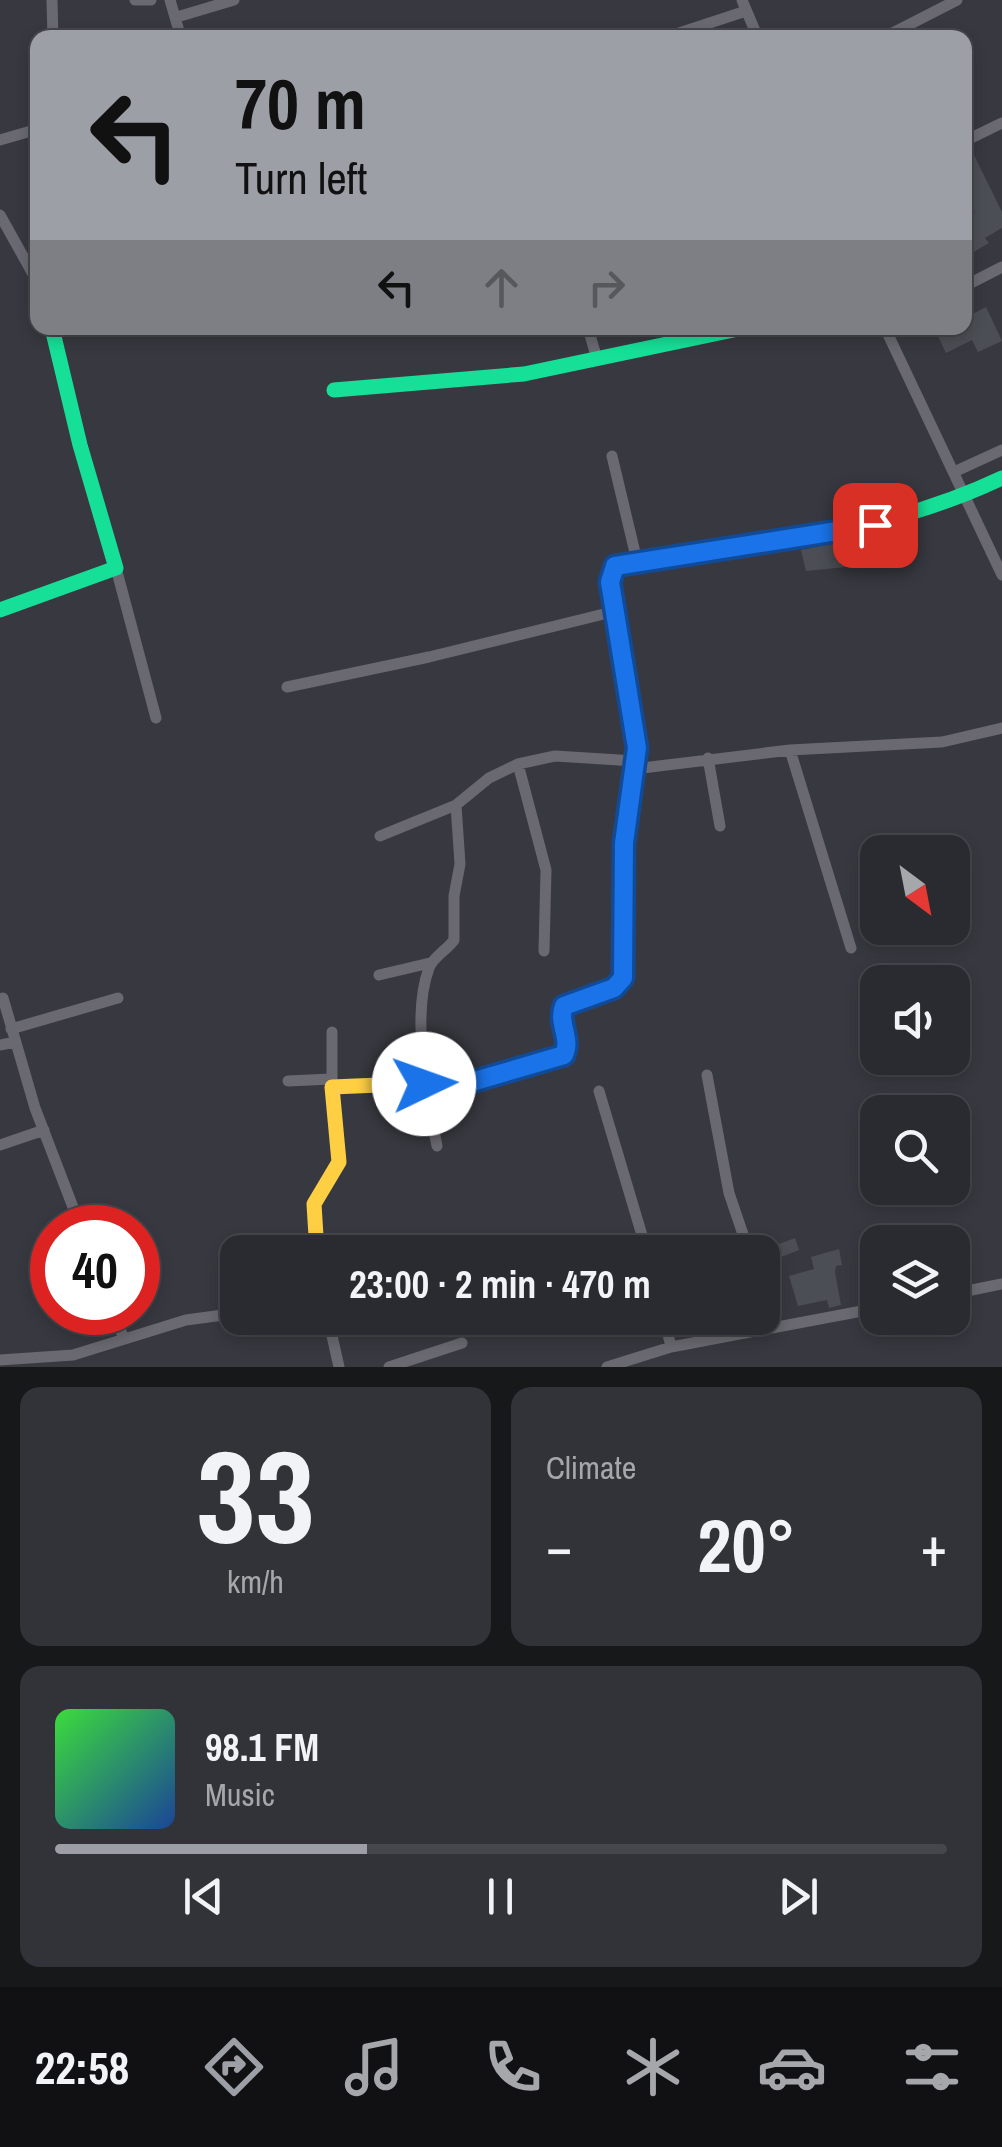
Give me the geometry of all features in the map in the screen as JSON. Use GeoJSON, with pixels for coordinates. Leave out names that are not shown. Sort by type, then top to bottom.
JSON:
{"type":"FeatureCollection","features":[{"type":"Feature","properties":{"kind":"street"},"geometry":{"type":"LineString","coordinates":[[52,0],[53,30]]}},
{"type":"Feature","properties":{"kind":"street"},"geometry":{"type":"LineString","coordinates":[[135,0],[150,0]]}},
{"type":"Feature","properties":{"kind":"street"},"geometry":{"type":"LineString","coordinates":[[170,0],[179,30]]}},
{"type":"Feature","properties":{"kind":"street"},"geometry":{"type":"LineString","coordinates":[[177,18],[234,0]]}},
{"type":"Feature","properties":{"kind":"street"},"geometry":{"type":"LineString","coordinates":[[898,30],[957,0]]}},
{"type":"Feature","properties":{"kind":"street"},"geometry":{"type":"LineString","coordinates":[[683,30],[744,5],[755,30]]}},
{"type":"Feature","properties":{"kind":"street"},"geometry":{"type":"LineString","coordinates":[[972,138],[1002,123]]}},
{"type":"Feature","properties":{"kind":"street"},"geometry":{"type":"LineString","coordinates":[[0,140],[30,131]]}},
{"type":"Feature","properties":{"kind":"street"},"geometry":{"type":"LineString","coordinates":[[0,214],[30,268]]}},
{"type":"Feature","properties":{"kind":"street"},"geometry":{"type":"LineString","coordinates":[[972,282],[1002,267]]}},
{"type":"Feature","properties":{"kind":"street"},"geometry":{"type":"LineString","coordinates":[[54,335],[156,718]]}},
{"type":"Feature","properties":{"kind":"street"},"geometry":{"type":"LineString","coordinates":[[590,335],[596,359]]}},
{"type":"Feature","properties":{"kind":"street"},"geometry":{"type":"LineString","coordinates":[[334,390],[524,374],[710,335]]}},
{"type":"Feature","properties":{"kind":"street"},"geometry":{"type":"LineString","coordinates":[[888,335],[1002,575]]}},
{"type":"Feature","properties":{"kind":"street"},"geometry":{"type":"LineString","coordinates":[[954,472],[1002,450]]}},
{"type":"Feature","properties":{"kind":"street"},"geometry":{"type":"LineString","coordinates":[[612,456],[636,561]]}},
{"type":"Feature","properties":{"kind":"street"},"geometry":{"type":"LineString","coordinates":[[288,1081],[424,1084],[475,1081],[564,1055],[568,1045],[560,1013],[564,1006],[614,988],[623,978],[624,843],[636,730],[611,573],[622,563],[842,532],[908,518],[1002,478]]}},
{"type":"Feature","properties":{"kind":"street"},"geometry":{"type":"LineString","coordinates":[[0,609],[116,568]]}},
{"type":"Feature","properties":{"kind":"street"},"geometry":{"type":"LineString","coordinates":[[287,687],[616,611]]}},
{"type":"Feature","properties":{"kind":"street"},"geometry":{"type":"LineString","coordinates":[[380,836],[456,804],[488,778],[518,764],[555,756],[634,765],[790,750],[942,742],[1002,728]]}},
{"type":"Feature","properties":{"kind":"street"},"geometry":{"type":"LineString","coordinates":[[790,750],[850,948]]}},
{"type":"Feature","properties":{"kind":"street"},"geometry":{"type":"LineString","coordinates":[[708,758],[720,826]]}},
{"type":"Feature","properties":{"kind":"street"},"geometry":{"type":"LineString","coordinates":[[518,764],[546,870],[544,951]]}},
{"type":"Feature","properties":{"kind":"street"},"geometry":{"type":"LineString","coordinates":[[379,974],[430,963],[454,940],[454,896],[460,881],[456,804]]}},
{"type":"Feature","properties":{"kind":"street"},"geometry":{"type":"LineString","coordinates":[[430,963],[423,991],[424,1084],[437,1146]]}},
{"type":"Feature","properties":{"kind":"street"},"geometry":{"type":"LineString","coordinates":[[3,998],[44,1130],[73,1205]]}},
{"type":"Feature","properties":{"kind":"street"},"geometry":{"type":"LineString","coordinates":[[0,1045],[13,1036],[118,998]]}},
{"type":"Feature","properties":{"kind":"street"},"geometry":{"type":"LineString","coordinates":[[316,1235],[314,1204],[339,1162],[332,1032]]}},
{"type":"Feature","properties":{"kind":"street"},"geometry":{"type":"LineString","coordinates":[[706,1075],[728,1193],[743,1235]]}},
{"type":"Feature","properties":{"kind":"street"},"geometry":{"type":"LineString","coordinates":[[600,1091],[642,1235]]}},
{"type":"Feature","properties":{"kind":"street"},"geometry":{"type":"LineString","coordinates":[[0,1145],[44,1130]]}},
{"type":"Feature","properties":{"kind":"street"},"geometry":{"type":"LineString","coordinates":[[970,1290],[1002,1284]]}},
{"type":"Feature","properties":{"kind":"street"},"geometry":{"type":"LineString","coordinates":[[780,1325],[860,1311]]}},
{"type":"Feature","properties":{"kind":"street"},"geometry":{"type":"LineString","coordinates":[[0,1360],[73,1355],[186,1320],[220,1316]]}},
{"type":"Feature","properties":{"kind":"street"},"geometry":{"type":"LineString","coordinates":[[332,1335],[339,1367]]}},
{"type":"Feature","properties":{"kind":"street"},"geometry":{"type":"LineString","coordinates":[[668,1335],[671,1347]]}},
{"type":"Feature","properties":{"kind":"street"},"geometry":{"type":"LineString","coordinates":[[607,1367],[671,1347],[730,1335]]}},
{"type":"Feature","properties":{"kind":"street"},"geometry":{"type":"LineString","coordinates":[[388,1367],[462,1343]]}},
{"type":"Feature","properties":{"kind":"building"},"geometry":{"type":"Polygon","coordinates":[[[972,156],[1002,212],[1002,228],[985,238],[989,243],[972,253],[975,213],[972,156]]]}},
{"type":"Feature","properties":{"kind":"building"},"geometry":{"type":"Polygon","coordinates":[[[986,307],[1002,341],[978,352],[972,340],[946,353],[937,335],[972,335],[972,314],[986,307]]]}},
{"type":"Feature","properties":{"kind":"building"},"geometry":{"type":"Polygon","coordinates":[[[872,536],[879,552],[864,558],[866,565],[806,571],[801,550],[872,536]]]}},
{"type":"Feature","properties":{"kind":"building"},"geometry":{"type":"Polygon","coordinates":[[[795,1238],[799,1250],[781,1257],[780,1244],[795,1238]]]}},
{"type":"Feature","properties":{"kind":"building"},"geometry":{"type":"Polygon","coordinates":[[[839,1249],[842,1265],[836,1266],[835,1272],[841,1305],[829,1308],[827,1300],[798,1306],[789,1276],[814,1269],[811,1257],[839,1249]]]}},
{"type":"Feature","properties":{"kind":"traffic: fast"},"geometry":{"type":"LineString","coordinates":[[0,610],[116,568],[54,335]]}},
{"type":"Feature","properties":{"kind":"traffic: fast"},"geometry":{"type":"LineString","coordinates":[[334,390],[524,374],[710,335]]}},
{"type":"Feature","properties":{"kind":"traffic: fast"},"geometry":{"type":"LineString","coordinates":[[619,637],[610,582],[615,566],[665,554],[848,529],[911,513],[1002,478]]}},
{"type":"Feature","properties":{"kind":"traffic: slow"},"geometry":{"type":"LineString","coordinates":[[316,1235],[314,1204],[339,1162],[332,1087],[475,1081],[564,1055],[564,1006],[613,988],[623,978],[624,843],[637,748],[619,637]]}},
{"type":"Feature","properties":{"kind":"route"},"geometry":{"type":"LineString","coordinates":[[424,1084],[475,1081],[564,1055],[568,1045],[560,1013],[564,1006],[614,988],[623,978],[624,843],[637,748],[610,582],[615,566],[875,525]]}}]}
